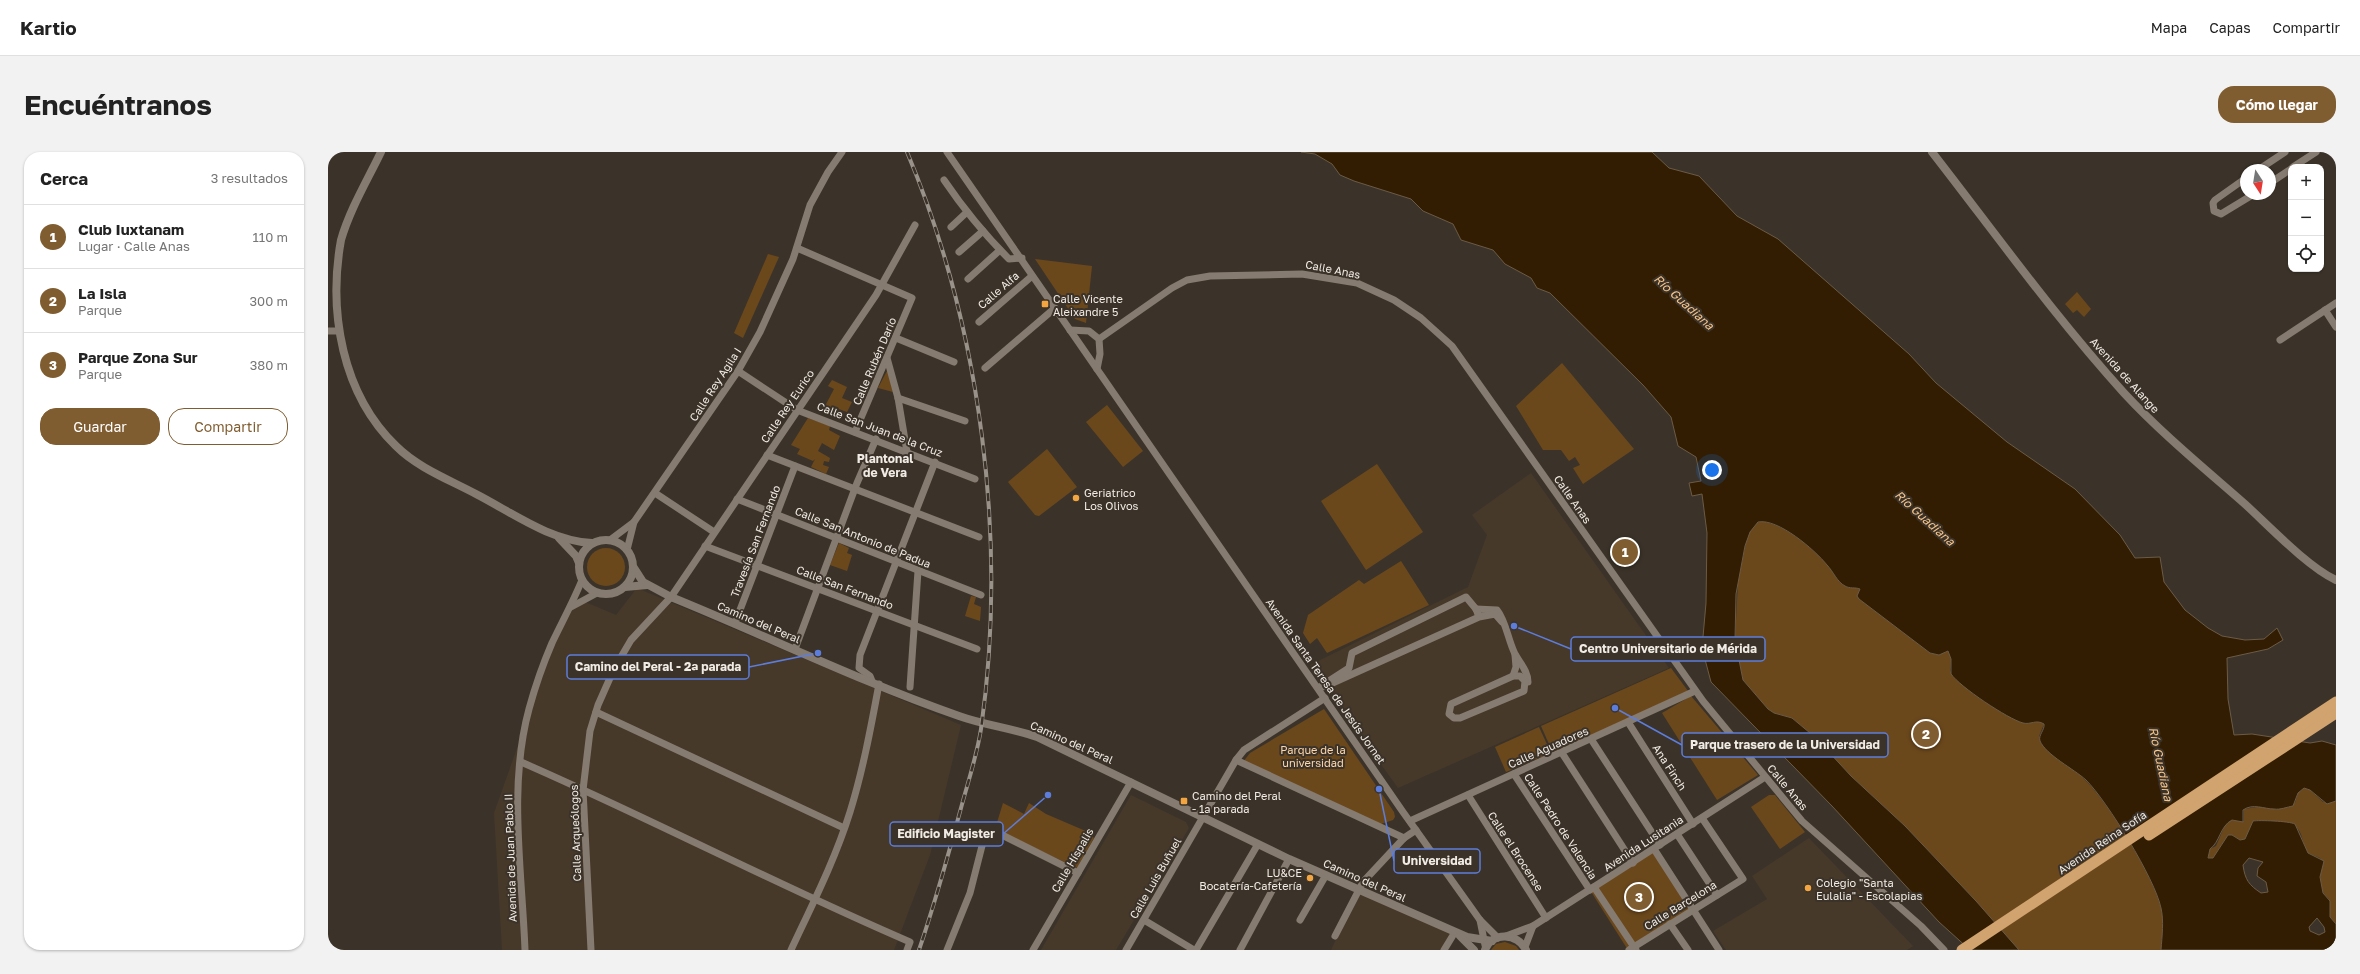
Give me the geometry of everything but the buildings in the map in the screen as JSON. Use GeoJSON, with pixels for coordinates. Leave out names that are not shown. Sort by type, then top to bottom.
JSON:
{"type":"FeatureCollection","features":[{"type":"Feature","properties":{"kind":"highway","name":"Avenida Reina Sofía"},"geometry":{"type":"LineString","coordinates":[[1962,950],[2336,702]]}},
{"type":"Feature","properties":{"kind":"highway","name":"Avenida Reina Sofía"},"geometry":{"type":"LineString","coordinates":[[1973,950],[2336,713]]}},
{"type":"Feature","properties":{"kind":"street"},"geometry":{"type":"LineString","coordinates":[[381,152],[347,221],[339,247],[333,288],[332,331],[350,378],[362,402],[380,429],[397,447],[419,464],[559,538],[576,556],[579,563],[582,580],[586,587],[597,593],[614,593],[625,587],[647,585]]}},
{"type":"Feature","properties":{"kind":"street","name":"Calle Rey Agila I"},"geometry":{"type":"LineString","coordinates":[[610,540],[634,522],[738,371],[778,297],[818,190],[842,152]]}},
{"type":"Feature","properties":{"kind":"street","name":"Avenida Santa Teresa de Jesús Jornet"},"geometry":{"type":"LineString","coordinates":[[947,152],[1022,258],[1032,276],[1416,830],[1480,920],[1489,943]]}},
{"type":"Feature","properties":{"kind":"street","name":"Avenida de Alange"},"geometry":{"type":"LineString","coordinates":[[1932,152],[2087,350],[2125,394],[2161,429],[2287,542],[2326,575],[2336,580]]}},
{"type":"Feature","properties":{"kind":"street"},"geometry":{"type":"LineString","coordinates":[[2267,164],[2285,152]]}},
{"type":"Feature","properties":{"kind":"street"},"geometry":{"type":"LineString","coordinates":[[2298,164],[2316,152]]}},
{"type":"Feature","properties":{"kind":"street"},"geometry":{"type":"LineString","coordinates":[[2276,179],[2288,171]]}},
{"type":"Feature","properties":{"kind":"street"},"geometry":{"type":"LineString","coordinates":[[944,180],[983,231],[1009,259],[1022,258]]}},
{"type":"Feature","properties":{"kind":"street"},"geometry":{"type":"LineString","coordinates":[[2240,182],[2215,200],[2213,203],[2214,211],[2221,214],[2244,200]]}},
{"type":"Feature","properties":{"kind":"street"},"geometry":{"type":"LineString","coordinates":[[951,227],[968,212]]}},
{"type":"Feature","properties":{"kind":"street","name":"Calle Rey Eurico"},"geometry":{"type":"LineString","coordinates":[[671,597],[883,284],[915,225]]}},
{"type":"Feature","properties":{"kind":"street"},"geometry":{"type":"LineString","coordinates":[[959,252],[983,231]]}},
{"type":"Feature","properties":{"kind":"street"},"geometry":{"type":"LineString","coordinates":[[796,248],[883,284]]}},
{"type":"Feature","properties":{"kind":"street"},"geometry":{"type":"LineString","coordinates":[[968,279],[1000,250]]}},
{"type":"Feature","properties":{"kind":"street","name":"Calle Anas"},"geometry":{"type":"LineString","coordinates":[[1098,339],[1172,288],[1188,280],[1210,276],[1302,274],[1357,284],[1394,300],[1421,318],[1452,346],[1695,691],[1802,821],[1921,926],[1944,950]]}},
{"type":"Feature","properties":{"kind":"street","name":"Calle Alfa"},"geometry":{"type":"LineString","coordinates":[[979,322],[1032,276]]}},
{"type":"Feature","properties":{"kind":"street","name":"Calle Rubén Darío"},"geometry":{"type":"LineString","coordinates":[[856,432],[912,298],[883,284]]}},
{"type":"Feature","properties":{"kind":"street"},"geometry":{"type":"LineString","coordinates":[[2280,340],[2336,303]]}},
{"type":"Feature","properties":{"kind":"street"},"geometry":{"type":"LineString","coordinates":[[985,368],[1055,308]]}},
{"type":"Feature","properties":{"kind":"street"},"geometry":{"type":"LineString","coordinates":[[2325,310],[2336,327]]}},
{"type":"Feature","properties":{"kind":"street"},"geometry":{"type":"LineString","coordinates":[[1070,330],[1089,331],[1098,339],[1100,354],[1097,368]]}},
{"type":"Feature","properties":{"kind":"street"},"geometry":{"type":"LineString","coordinates":[[896,338],[954,362]]}},
{"type":"Feature","properties":{"kind":"street"},"geometry":{"type":"LineString","coordinates":[[887,358],[898,398],[907,452]]}},
{"type":"Feature","properties":{"kind":"street","name":"Calle San Juan de la Cruz"},"geometry":{"type":"LineString","coordinates":[[738,371],[797,410],[876,439],[976,479]]}},
{"type":"Feature","properties":{"kind":"street"},"geometry":{"type":"LineString","coordinates":[[898,398],[965,421]]}},
{"type":"Feature","properties":{"kind":"street"},"geometry":{"type":"LineString","coordinates":[[795,649],[854,490],[876,439]]}},
{"type":"Feature","properties":{"kind":"street"},"geometry":{"type":"LineString","coordinates":[[767,455],[854,490],[979,537]]}},
{"type":"Feature","properties":{"kind":"street"},"geometry":{"type":"LineString","coordinates":[[790,950],[826,877],[844,828],[868,741],[875,683],[870,676],[859,668],[858,662],[914,513],[935,462]]}},
{"type":"Feature","properties":{"kind":"street","name":"Travesía San Fernando"},"geometry":{"type":"LineString","coordinates":[[735,623],[795,466]]}},
{"type":"Feature","properties":{"kind":"street"},"geometry":{"type":"LineString","coordinates":[[655,493],[714,532]]}},
{"type":"Feature","properties":{"kind":"street","name":"Calle San Antonio de Padua"},"geometry":{"type":"LineString","coordinates":[[737,499],[981,595]]}},
{"type":"Feature","properties":{"kind":"street","name":"Calle Rey Agila I"},"geometry":{"type":"LineString","coordinates":[[627,550],[634,522]]}},
{"type":"Feature","properties":{"kind":"street"},"geometry":{"type":"LineString","coordinates":[[559,538],[592,543],[602,540],[618,542],[627,550],[632,558],[634,568],[647,585]]}},
{"type":"Feature","properties":{"kind":"street"},"geometry":{"type":"LineString","coordinates":[[579,563],[581,556],[592,543]]}},
{"type":"Feature","properties":{"kind":"street","name":"Calle San Fernando"},"geometry":{"type":"LineString","coordinates":[[705,546],[977,649]]}},
{"type":"Feature","properties":{"kind":"street"},"geometry":{"type":"LineString","coordinates":[[625,587],[631,579],[634,568]]}},
{"type":"Feature","properties":{"kind":"street"},"geometry":{"type":"LineString","coordinates":[[910,687],[918,571]]}},
{"type":"Feature","properties":{"kind":"street","name":"Avenida de Juan Pablo II"},"geometry":{"type":"LineString","coordinates":[[525,950],[518,822],[521,762],[526,724],[538,680],[552,643],[572,607],[582,580]]}},
{"type":"Feature","properties":{"kind":"street","name":"Camino del Peral"},"geometry":{"type":"LineString","coordinates":[[647,585],[671,597],[875,683],[958,716],[1006,727],[1037,737],[1289,859],[1455,932],[1489,943]]}},
{"type":"Feature","properties":{"kind":"street"},"geometry":{"type":"LineString","coordinates":[[572,607],[597,593]]}},
{"type":"Feature","properties":{"kind":"street","name":"Calle Arqueólogos"},"geometry":{"type":"LineString","coordinates":[[591,950],[584,790],[590,731],[614,668],[631,640],[671,597]]}},
{"type":"Feature","properties":{"kind":"street"},"geometry":{"type":"LineString","coordinates":[[1318,688],[1349,668],[1352,653],[1466,597],[1476,609],[1479,617]]}},
{"type":"Feature","properties":{"kind":"street"},"geometry":{"type":"LineString","coordinates":[[1476,609],[1498,610],[1502,616],[1502,622]]}},
{"type":"Feature","properties":{"kind":"street"},"geometry":{"type":"LineString","coordinates":[[1318,688],[1326,686],[1479,617],[1495,614],[1502,622],[1515,655],[1529,680],[1526,688],[1460,718],[1454,718],[1449,714],[1451,704],[1513,676],[1523,678],[1526,688]]}},
{"type":"Feature","properties":{"kind":"street"},"geometry":{"type":"LineString","coordinates":[[1513,676],[1516,667],[1515,655]]}},
{"type":"Feature","properties":{"kind":"street"},"geometry":{"type":"LineString","coordinates":[[1350,664],[1352,668],[1358,671]]}},
{"type":"Feature","properties":{"kind":"street","name":"Calle Aguadores"},"geometry":{"type":"LineString","coordinates":[[1410,821],[1468,796],[1695,691]]}},
{"type":"Feature","properties":{"kind":"street","name":"Calle Luis Buñuel"},"geometry":{"type":"LineString","coordinates":[[1126,950],[1236,760],[1244,750],[1325,698]]}},
{"type":"Feature","properties":{"kind":"street"},"geometry":{"type":"LineString","coordinates":[[596,712],[844,828]]}},
{"type":"Feature","properties":{"kind":"street","name":"Ana Finch"},"geometry":{"type":"LineString","coordinates":[[1628,722],[1693,824]]}},
{"type":"Feature","properties":{"kind":"street"},"geometry":{"type":"LineString","coordinates":[[1591,739],[1657,847],[1693,910],[1719,950]]}},
{"type":"Feature","properties":{"kind":"street"},"geometry":{"type":"LineString","coordinates":[[1562,753],[1633,863]]}},
{"type":"Feature","properties":{"kind":"street"},"geometry":{"type":"LineString","coordinates":[[1236,760],[1404,838]]}},
{"type":"Feature","properties":{"kind":"street"},"geometry":{"type":"LineString","coordinates":[[521,762],[584,790],[814,900],[910,942],[907,950]]}},
{"type":"Feature","properties":{"kind":"street","name":"Calle Pedro de Valencia"},"geometry":{"type":"LineString","coordinates":[[1514,774],[1633,949]]}},
{"type":"Feature","properties":{"kind":"street","name":"Avenida Lusitania"},"geometry":{"type":"LineString","coordinates":[[1506,936],[1533,926],[1766,777]]}},
{"type":"Feature","properties":{"kind":"street","name":"Calle Híspalis"},"geometry":{"type":"LineString","coordinates":[[1033,950],[1131,782]]}},
{"type":"Feature","properties":{"kind":"street","name":"Calle el Brocense"},"geometry":{"type":"LineString","coordinates":[[1468,796],[1546,918]]}},
{"type":"Feature","properties":{"kind":"street","name":"Calle Barcelona"},"geometry":{"type":"LineString","coordinates":[[1633,949],[1670,924],[1743,879],[1702,818]]}},
{"type":"Feature","properties":{"kind":"street"},"geometry":{"type":"LineString","coordinates":[[1335,936],[1363,882],[1404,838],[1416,830]]}},
{"type":"Feature","properties":{"kind":"street"},"geometry":{"type":"LineString","coordinates":[[947,950],[970,893],[985,837],[994,831],[1078,874]]}},
{"type":"Feature","properties":{"kind":"street"},"geometry":{"type":"LineString","coordinates":[[1677,834],[1717,895]]}},
{"type":"Feature","properties":{"kind":"street"},"geometry":{"type":"LineString","coordinates":[[1144,920],[1195,950],[1258,844]]}},
{"type":"Feature","properties":{"kind":"street"},"geometry":{"type":"LineString","coordinates":[[1240,950],[1289,859]]}},
{"type":"Feature","properties":{"kind":"street"},"geometry":{"type":"LineString","coordinates":[[1300,920],[1326,875]]}},
{"type":"Feature","properties":{"kind":"street","name":"Avenida Santa Teresa de Jesús Jornet"},"geometry":{"type":"LineString","coordinates":[[1480,920],[1489,943]]}},
{"type":"Feature","properties":{"kind":"street"},"geometry":{"type":"LineString","coordinates":[[1670,924],[1688,950]]}},
{"type":"Feature","properties":{"kind":"street"},"geometry":{"type":"LineString","coordinates":[[1525,949],[1533,926]]}},
{"type":"Feature","properties":{"kind":"street"},"geometry":{"type":"LineString","coordinates":[[1444,950],[1455,932]]}},
{"type":"Feature","properties":{"kind":"street","name":"Camino del Peral"},"geometry":{"type":"LineString","coordinates":[[1455,932],[1474,950]]}},
{"type":"Feature","properties":{"kind":"street"},"geometry":{"type":"LineString","coordinates":[[1489,943],[1506,936],[1517,939],[1525,949]]}},
{"type":"Feature","properties":{"kind":"shaded area"},"geometry":{"type":"Polygon","coordinates":[[[1531,473],[1669,668],[1398,788],[1310,665],[1468,587],[1487,535],[1472,515],[1531,473]]]}},
{"type":"Feature","properties":{"kind":"shaded area"},"geometry":{"type":"Polygon","coordinates":[[[637,588],[961,725],[930,855],[894,950],[502,950],[494,813],[571,596],[616,615],[637,588]]]}},
{"type":"Feature","properties":{"kind":"shaded area"},"geometry":{"type":"Polygon","coordinates":[[[1131,795],[1186,822],[1189,828],[1116,950],[1041,950],[1131,795]]]}},
{"type":"Feature","properties":{"kind":"shaded area","name":"Colegio \"Santa Eulalia\" - Escolapias"},"geometry":{"type":"Polygon","coordinates":[[[1809,838],[1913,946],[1907,950],[1726,950],[1713,931],[1767,899],[1752,876],[1809,838]]]}},
{"type":"Feature","properties":{"kind":"shaded area"},"geometry":{"type":"Polygon","coordinates":[[[1360,890],[1455,932],[1444,950],[1331,950],[1360,890]]]}},
{"type":"Feature","properties":{"kind":"green space"},"geometry":{"type":"Polygon","coordinates":[[[768,254],[779,257],[743,338],[734,333],[768,254]]]}},
{"type":"Feature","properties":{"kind":"green space"},"geometry":{"type":"Polygon","coordinates":[[[1035,259],[1092,266],[1086,323],[1075,319],[1035,259]]]}},
{"type":"Feature","properties":{"kind":"green space"},"geometry":{"type":"Polygon","coordinates":[[[2077,292],[2091,309],[2084,317],[2077,310],[2073,313],[2065,304],[2077,292]]]}},
{"type":"Feature","properties":{"kind":"green space"},"geometry":{"type":"Polygon","coordinates":[[[1562,363],[1634,449],[1583,484],[1573,468],[1580,465],[1575,457],[1569,461],[1561,450],[1543,450],[1516,406],[1562,363]]]}},
{"type":"Feature","properties":{"kind":"green space"},"geometry":{"type":"Polygon","coordinates":[[[888,369],[893,392],[878,388],[888,369]]]}},
{"type":"Feature","properties":{"kind":"green space"},"geometry":{"type":"Polygon","coordinates":[[[832,380],[847,387],[842,398],[852,402],[847,412],[836,408],[834,411],[824,408],[834,389],[828,386],[832,380]]]}},
{"type":"Feature","properties":{"kind":"green space"},"geometry":{"type":"Polygon","coordinates":[[[1107,405],[1143,451],[1123,467],[1086,422],[1107,405]]]}},
{"type":"Feature","properties":{"kind":"green space"},"geometry":{"type":"Polygon","coordinates":[[[808,418],[830,426],[829,430],[840,436],[834,450],[822,443],[818,451],[830,458],[829,462],[824,461],[823,465],[829,467],[826,474],[811,467],[815,459],[813,461],[797,454],[800,449],[791,445],[808,418]]]}},
{"type":"Feature","properties":{"kind":"green space"},"geometry":{"type":"Polygon","coordinates":[[[1047,449],[1077,487],[1039,516],[1035,515],[1008,482],[1047,449]]]}},
{"type":"Feature","properties":{"kind":"green space"},"geometry":{"type":"Polygon","coordinates":[[[1377,464],[1423,532],[1366,570],[1321,501],[1377,464]]]}},
{"type":"Feature","properties":{"kind":"green space"},"geometry":{"type":"Polygon","coordinates":[[[1763,521],[1790,532],[1806,544],[1827,564],[1842,584],[1860,589],[1859,599],[1930,653],[1939,655],[1948,651],[1951,659],[1950,671],[1999,711],[2021,721],[2037,721],[2044,724],[2039,736],[2049,750],[2087,782],[2107,807],[2141,860],[2157,894],[2161,907],[2161,950],[2019,950],[1976,901],[1905,826],[1851,776],[1810,733],[1792,718],[1774,713],[1768,709],[1743,680],[1735,640],[1738,582],[1747,538],[1754,524],[1763,521]]]}},
{"type":"Feature","properties":{"kind":"green space"},"geometry":{"type":"Polygon","coordinates":[[[839,543],[849,548],[847,553],[852,555],[847,571],[830,565],[839,543]]]}},
{"type":"Feature","properties":{"kind":"green space"},"geometry":{"type":"Polygon","coordinates":[[[602,548],[610,548],[620,553],[624,560],[624,574],[620,581],[610,586],[602,586],[592,581],[590,578],[587,571],[587,563],[592,553],[595,551],[602,548]]]}},
{"type":"Feature","properties":{"kind":"green space"},"geometry":{"type":"Polygon","coordinates":[[[1401,561],[1429,605],[1327,653],[1317,638],[1310,644],[1303,633],[1308,615],[1359,580],[1364,584],[1401,561]]]}},
{"type":"Feature","properties":{"kind":"green space"},"geometry":{"type":"Polygon","coordinates":[[[971,596],[976,597],[974,604],[981,607],[980,621],[965,616],[971,596]]]}},
{"type":"Feature","properties":{"kind":"green space"},"geometry":{"type":"Polygon","coordinates":[[[1671,668],[1688,691],[1553,753],[1541,726],[1671,668]]]}},
{"type":"Feature","properties":{"kind":"green space"},"geometry":{"type":"Polygon","coordinates":[[[1691,696],[1758,775],[1717,800],[1662,713],[1691,696]]]}},
{"type":"Feature","properties":{"kind":"green space","name":"Parque de la universidad"},"geometry":{"type":"Polygon","coordinates":[[[1324,709],[1394,812],[1395,817],[1393,820],[1381,824],[1243,762],[1250,753],[1324,709]]]}},
{"type":"Feature","properties":{"kind":"green space"},"geometry":{"type":"Polygon","coordinates":[[[1539,727],[1551,753],[1506,772],[1495,747],[1539,727]]]}},
{"type":"Feature","properties":{"kind":"green space"},"geometry":{"type":"Polygon","coordinates":[[[2304,788],[2310,790],[2323,802],[2336,801],[2336,924],[2330,917],[2329,899],[2321,887],[2320,878],[2323,863],[2320,858],[2308,853],[2300,831],[2295,826],[2284,822],[2255,820],[2245,839],[2240,840],[2232,835],[2228,835],[2213,858],[2208,858],[2210,849],[2216,846],[2226,823],[2234,819],[2244,821],[2244,809],[2264,806],[2270,809],[2295,803],[2298,793],[2304,788]]]}},
{"type":"Feature","properties":{"kind":"green space"},"geometry":{"type":"Polygon","coordinates":[[[1769,795],[1775,795],[1805,832],[1780,849],[1751,807],[1769,795]]]}},
{"type":"Feature","properties":{"kind":"green space"},"geometry":{"type":"Polygon","coordinates":[[[1003,803],[1024,814],[1029,803],[1046,814],[1088,832],[1094,838],[1077,868],[995,829],[1003,803]]]}},
{"type":"Feature","properties":{"kind":"green space"},"geometry":{"type":"Polygon","coordinates":[[[1654,849],[1693,910],[1628,950],[1590,890],[1654,849]]]}},
{"type":"Feature","properties":{"kind":"green space"},"geometry":{"type":"Polygon","coordinates":[[[1505,942],[1516,946],[1519,950],[1491,950],[1496,944],[1505,942]]]}},
{"type":"Feature","properties":{"kind":"water","name":"Río Guadiana"},"geometry":{"type":"Polygon","coordinates":[[[1301,152],[1652,152],[1669,168],[1699,176],[1737,216],[1778,239],[1909,354],[1936,383],[2007,442],[2075,489],[2120,535],[2135,558],[2160,557],[2164,582],[2185,610],[2208,628],[2222,636],[2245,640],[2264,639],[2277,628],[2283,640],[2268,649],[2227,658],[2228,699],[2234,735],[2252,734],[2310,743],[2322,741],[2336,745],[2336,801],[2327,804],[2310,790],[2304,788],[2298,793],[2293,806],[2281,809],[2255,807],[2247,808],[2243,810],[2243,822],[2232,820],[2225,826],[2216,842],[2210,849],[2208,858],[2213,858],[2228,835],[2232,835],[2240,840],[2245,839],[2253,821],[2281,821],[2295,824],[2308,853],[2324,861],[2320,877],[2323,893],[2330,901],[2330,917],[2336,924],[2336,950],[2161,950],[2163,923],[2162,913],[2157,895],[2150,879],[2129,841],[2095,790],[2086,780],[2054,757],[2043,746],[2040,739],[2044,724],[2038,722],[2023,723],[2016,720],[1996,709],[1964,687],[1951,674],[1951,659],[1948,651],[1939,655],[1930,653],[1859,599],[1857,596],[1860,589],[1842,584],[1814,551],[1796,536],[1776,525],[1766,522],[1758,522],[1750,532],[1745,546],[1736,594],[1735,640],[1743,680],[1768,709],[1774,713],[1792,718],[1816,738],[1851,776],[1905,826],[1976,901],[2019,950],[1970,950],[1939,922],[1832,806],[1711,682],[1702,648],[1706,603],[1707,533],[1702,494],[1692,496],[1689,483],[1701,481],[1696,457],[1678,446],[1671,417],[1643,385],[1550,293],[1537,288],[1531,278],[1505,264],[1493,250],[1461,240],[1453,224],[1423,211],[1411,199],[1354,181],[1340,175],[1332,164],[1315,154],[1301,152]],[[2249,858],[2243,865],[2246,878],[2253,887],[2261,893],[2268,892],[2266,882],[2257,876],[2258,868],[2263,862],[2249,858]],[[2317,918],[2309,927],[2310,931],[2319,935],[2325,932],[2324,927],[2317,918]]]}},
{"type":"Feature","properties":{"kind":"railway"},"geometry":{"type":"LineString","coordinates":[[907,152],[933,220],[954,290],[970,362],[982,436],[989,510],[991,584],[989,657],[981,729],[972,768],[946,862],[919,950]]}},
{"type":"Feature","properties":{"kind":"place","name":"Calle Vicente Aleixandre 5"},"geometry":{"type":"Point","coordinates":[1045,304]}},
{"type":"Feature","properties":{"kind":"place","name":"Geriatrico Los Olivos"},"geometry":{"type":"Point","coordinates":[1076,498]}},
{"type":"Feature","properties":{"kind":"place","name":"Club Iuxtanam"},"geometry":{"type":"Point","coordinates":[1625,552]}},
{"type":"Feature","properties":{"kind":"place","name":"Centro Universitario de Mérida"},"geometry":{"type":"Point","coordinates":[1514,626]}},
{"type":"Feature","properties":{"kind":"place","name":"Camino del Peral - 2ª parada"},"geometry":{"type":"Point","coordinates":[818,653]}},
{"type":"Feature","properties":{"kind":"place","name":"Parque trasero de la Universidad"},"geometry":{"type":"Point","coordinates":[1615,708]}},
{"type":"Feature","properties":{"kind":"place","name":"La Isla"},"geometry":{"type":"Point","coordinates":[1926,734]}},
{"type":"Feature","properties":{"kind":"place","name":"Universidad"},"geometry":{"type":"Point","coordinates":[1379,789]}},
{"type":"Feature","properties":{"kind":"place","name":"Edificio Magister"},"geometry":{"type":"Point","coordinates":[1048,795]}},
{"type":"Feature","properties":{"kind":"place","name":"Camino del Peral - 1ª parada"},"geometry":{"type":"Point","coordinates":[1184,801]}},
{"type":"Feature","properties":{"kind":"place","name":"LU&CE Bocatería-Cafetería"},"geometry":{"type":"Point","coordinates":[1310,878]}},
{"type":"Feature","properties":{"kind":"place","name":"Colegio \"Santa Eulalia\" - Escolapias"},"geometry":{"type":"Point","coordinates":[1808,888]}},
{"type":"Feature","properties":{"kind":"place","name":"Parque Zona Sur"},"geometry":{"type":"Point","coordinates":[1639,897]}},
{"type":"Feature","properties":{"kind":"district","name":"Plantonal de Vera"},"geometry":{"type":"Point","coordinates":[885,465]}}]}
